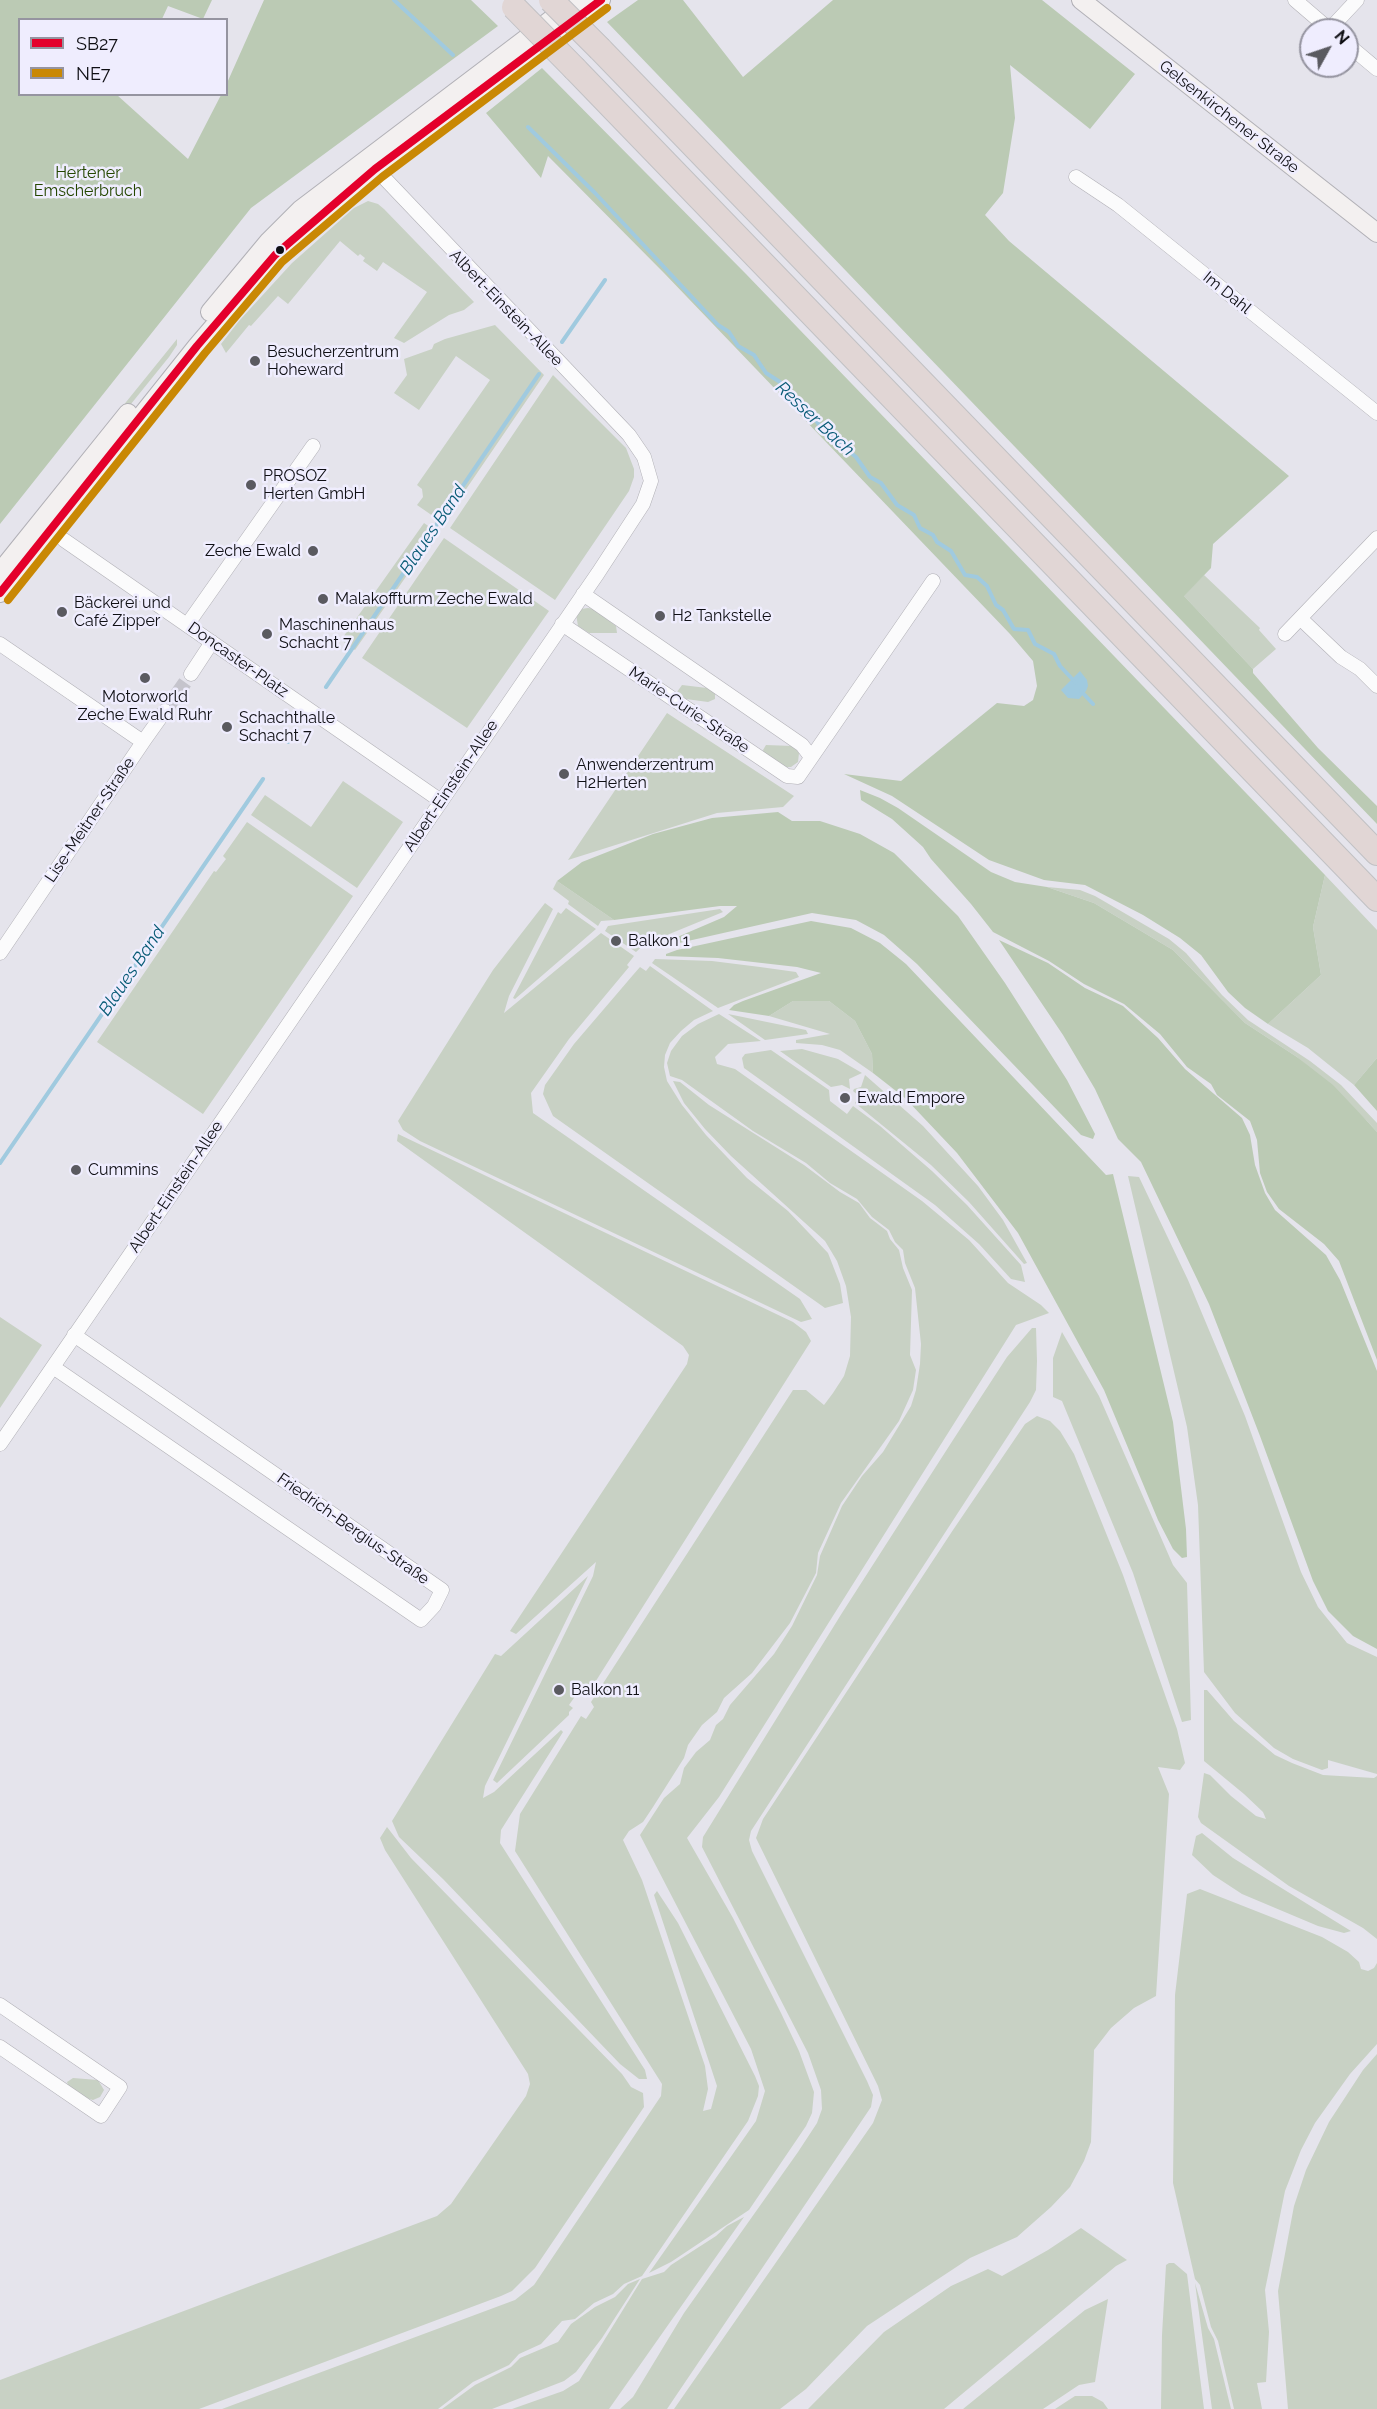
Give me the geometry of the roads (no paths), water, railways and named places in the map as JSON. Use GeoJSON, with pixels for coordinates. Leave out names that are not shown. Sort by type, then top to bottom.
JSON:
{"type":"FeatureCollection","features":[{"type":"Feature","properties":{"kind":"highway"},"geometry":{"type":"LineString","coordinates":[[551,0],[1377,853]]}},
{"type":"Feature","properties":{"kind":"highway"},"geometry":{"type":"LineString","coordinates":[[510,3],[1377,899]]}},
{"type":"Feature","properties":{"kind":"main road"},"geometry":{"type":"LineString","coordinates":[[0,593],[197,346],[275,255],[371,164],[577,0]]}},
{"type":"Feature","properties":{"kind":"main road"},"geometry":{"type":"LineString","coordinates":[[0,572],[269,240],[300,210],[371,164],[601,0]]}},
{"type":"Feature","properties":{"kind":"main road","name":"Gelsenkirchener Straße"},"geometry":{"type":"LineString","coordinates":[[1081,0],[1377,233]]}},
{"type":"Feature","properties":{"kind":"street"},"geometry":{"type":"LineString","coordinates":[[1295,0],[1316,18]]}},
{"type":"Feature","properties":{"kind":"street"},"geometry":{"type":"LineString","coordinates":[[1341,18],[1357,0]]}},
{"type":"Feature","properties":{"kind":"street"},"geometry":{"type":"LineString","coordinates":[[1359,54],[1377,69]]}},
{"type":"Feature","properties":{"kind":"street","name":"Albert-Einstein-Allee"},"geometry":{"type":"LineString","coordinates":[[0,1444],[583,594],[643,504],[651,481],[644,457],[621,427],[371,164]]}},
{"type":"Feature","properties":{"kind":"street","name":"Im Dahl"},"geometry":{"type":"LineString","coordinates":[[1076,177],[1118,205],[1377,413]]}},
{"type":"Feature","properties":{"kind":"street"},"geometry":{"type":"LineString","coordinates":[[187,625],[313,446]]}},
{"type":"Feature","properties":{"kind":"street"},"geometry":{"type":"LineString","coordinates":[[1285,634],[1377,538]]}},
{"type":"Feature","properties":{"kind":"street","name":"Doncaster-Platz"},"geometry":{"type":"LineString","coordinates":[[64,540],[441,801]]}},
{"type":"Feature","properties":{"kind":"street","name":"Marie-Curie-Straße"},"geometry":{"type":"LineString","coordinates":[[562,624],[787,776],[798,777],[933,581]]}},
{"type":"Feature","properties":{"kind":"street"},"geometry":{"type":"LineString","coordinates":[[583,594],[802,745],[811,757]]}},
{"type":"Feature","properties":{"kind":"street"},"geometry":{"type":"LineString","coordinates":[[1301,619],[1341,657],[1359,669],[1377,686]]}},
{"type":"Feature","properties":{"kind":"street"},"geometry":{"type":"LineString","coordinates":[[191,674],[212,642]]}},
{"type":"Feature","properties":{"kind":"street","name":"Lise-Meitner-Straße"},"geometry":{"type":"LineString","coordinates":[[0,644],[143,742],[0,953]]}},
{"type":"Feature","properties":{"kind":"street"},"geometry":{"type":"LineString","coordinates":[[143,742],[165,711]]}},
{"type":"Feature","properties":{"kind":"street","name":"Friedrich-Bergius-Straße"},"geometry":{"type":"LineString","coordinates":[[53,1367],[421,1620],[434,1606],[442,1590],[74,1335]]}},
{"type":"Feature","properties":{"kind":"street"},"geometry":{"type":"LineString","coordinates":[[0,2005],[120,2087],[101,2116],[0,2047]]}},
{"type":"Feature","properties":{"kind":"water"},"geometry":{"type":"Polygon","coordinates":[[[1080,671],[1087,680],[1086,691],[1079,699],[1068,698],[1061,690],[1080,671]]]}},
{"type":"Feature","properties":{"kind":"waterway","name":"Resser Bach"},"geometry":{"type":"LineString","coordinates":[[394,0],[453,55]]}},
{"type":"Feature","properties":{"kind":"waterway","name":"Resser Bach"},"geometry":{"type":"LineString","coordinates":[[528,127],[595,193],[718,325],[729,332],[738,346],[754,355],[766,373],[780,382],[784,391],[795,397],[800,407],[811,413],[822,429],[856,457],[870,477],[881,483],[897,505],[914,515],[920,528],[933,535],[937,542],[951,551],[965,575],[977,577],[987,586],[996,605],[1003,610],[1014,629],[1028,630],[1035,644],[1054,654],[1060,666],[1076,683]]}},
{"type":"Feature","properties":{"kind":"waterway","name":"Blaues Band"},"geometry":{"type":"LineString","coordinates":[[562,342],[605,280]]}},
{"type":"Feature","properties":{"kind":"waterway","name":"Blaues Band"},"geometry":{"type":"LineString","coordinates":[[326,687],[539,374]]}},
{"type":"Feature","properties":{"kind":"waterway","name":"Resser Bach"},"geometry":{"type":"LineString","coordinates":[[1081,691],[1093,704]]}},
{"type":"Feature","properties":{"kind":"waterway","name":"Blaues Band"},"geometry":{"type":"LineString","coordinates":[[288,742],[297,730]]}},
{"type":"Feature","properties":{"kind":"waterway","name":"Blaues Band"},"geometry":{"type":"LineString","coordinates":[[0,1163],[263,779]]}},
{"type":"Feature","properties":{"kind":"tunnel"},"geometry":{"type":"LineString","coordinates":[[165,711],[191,674]]}},
{"type":"Feature","properties":{"kind":"place","name":"Besucherzentrum Hoheward"},"geometry":{"type":"Point","coordinates":[255,361]}},
{"type":"Feature","properties":{"kind":"place","name":"PROSOZ Herten GmbH"},"geometry":{"type":"Point","coordinates":[251,485]}},
{"type":"Feature","properties":{"kind":"place","name":"Zeche Ewald"},"geometry":{"type":"Point","coordinates":[313,551]}},
{"type":"Feature","properties":{"kind":"place","name":"Malakoffturm Zeche Ewald"},"geometry":{"type":"Point","coordinates":[323,599]}},
{"type":"Feature","properties":{"kind":"place","name":"Bäckerei und Café Zipper"},"geometry":{"type":"Point","coordinates":[62,612]}},
{"type":"Feature","properties":{"kind":"place","name":"H2 Tankstelle"},"geometry":{"type":"Point","coordinates":[660,616]}},
{"type":"Feature","properties":{"kind":"place","name":"Maschinenhaus Schacht 7"},"geometry":{"type":"Point","coordinates":[267,634]}},
{"type":"Feature","properties":{"kind":"place","name":"Motorworld Zeche Ewald Ruhr"},"geometry":{"type":"Point","coordinates":[145,678]}},
{"type":"Feature","properties":{"kind":"place","name":"Schachthalle Schacht 7"},"geometry":{"type":"Point","coordinates":[227,727]}},
{"type":"Feature","properties":{"kind":"place","name":"Anwenderzentrum H2Herten"},"geometry":{"type":"Point","coordinates":[564,774]}},
{"type":"Feature","properties":{"kind":"place","name":"Balkon 1"},"geometry":{"type":"Point","coordinates":[616,941]}},
{"type":"Feature","properties":{"kind":"place","name":"Ewald Empore"},"geometry":{"type":"Point","coordinates":[845,1098]}},
{"type":"Feature","properties":{"kind":"place","name":"Cummins"},"geometry":{"type":"Point","coordinates":[76,1170]}},
{"type":"Feature","properties":{"kind":"place","name":"Balkon 11"},"geometry":{"type":"Point","coordinates":[559,1690]}},
{"type":"Feature","properties":{"kind":"park label","name":"Hertener Emscherbruch"},"geometry":{"type":"Point","coordinates":[88,182]}}]}
